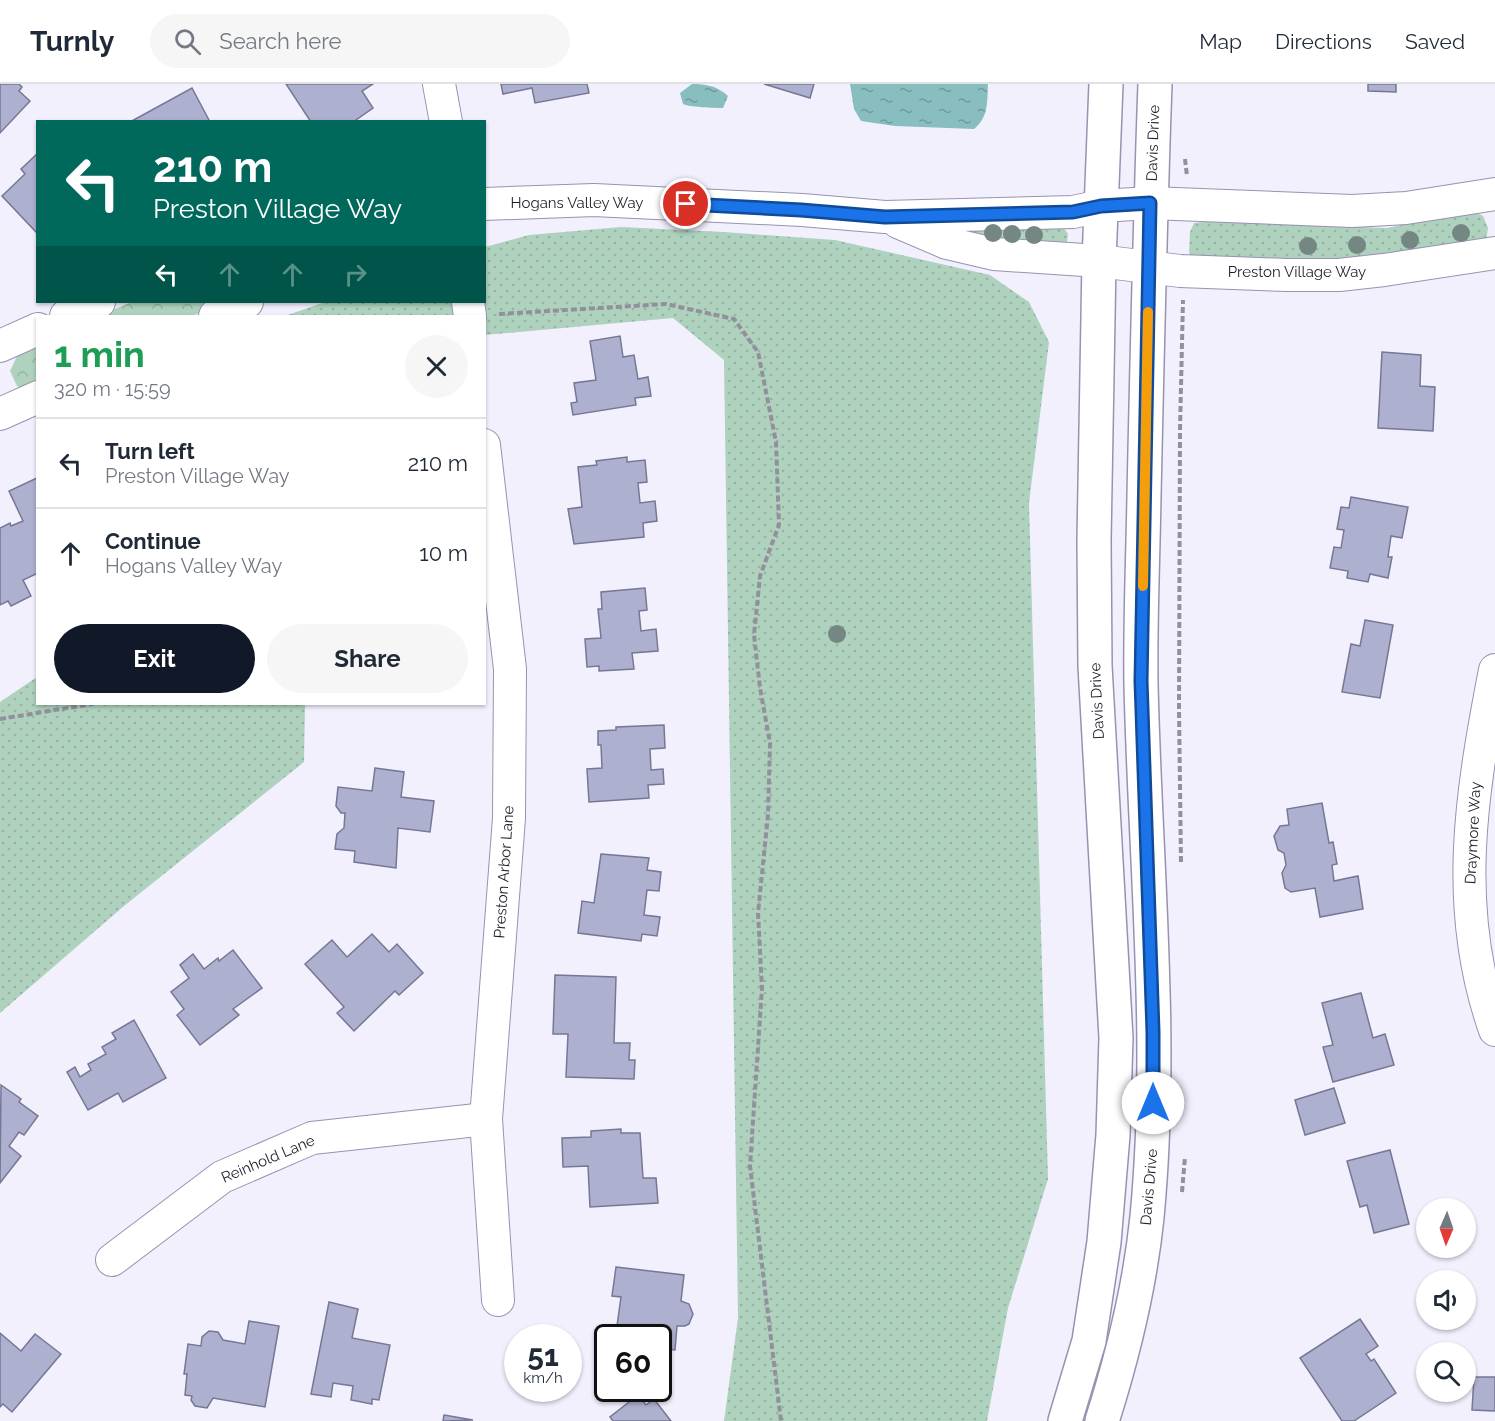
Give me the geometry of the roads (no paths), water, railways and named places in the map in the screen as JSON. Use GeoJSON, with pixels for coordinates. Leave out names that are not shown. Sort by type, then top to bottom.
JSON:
{"type":"FeatureCollection","features":[{"type":"Feature","properties":{"kind":"main road","name":"Davis Drive"},"geometry":{"type":"LineString","coordinates":[[1065,1421],[1089,1341],[1104,1242],[1113,1135],[1116,1038],[1095,666],[1094,541],[1099,261],[1106,84]]}},
{"type":"Feature","properties":{"kind":"main road","name":"Davis Drive"},"geometry":{"type":"LineString","coordinates":[[1102,1421],[1136,1294],[1147,1220],[1154,1127],[1141,681],[1148,266],[1155,84]]}},
{"type":"Feature","properties":{"kind":"street"},"geometry":{"type":"LineString","coordinates":[[439,84],[446,120]]}},
{"type":"Feature","properties":{"kind":"street"},"geometry":{"type":"LineString","coordinates":[[1101,206],[1150,203],[1352,211],[1406,208],[1495,194]]}},
{"type":"Feature","properties":{"kind":"street","name":"Hogans Valley Way"},"geometry":{"type":"LineString","coordinates":[[486,204],[594,200],[801,210],[885,217],[1073,212],[1101,206]]}},
{"type":"Feature","properties":{"kind":"street","name":"Hogans Valley Way"},"geometry":{"type":"LineString","coordinates":[[885,217],[947,243],[994,254],[1099,261]]}},
{"type":"Feature","properties":{"kind":"street","name":"Preston Village Way"},"geometry":{"type":"LineString","coordinates":[[1099,261],[1180,271],[1287,275],[1339,274],[1383,270],[1495,253]]}},
{"type":"Feature","properties":{"kind":"street"},"geometry":{"type":"LineString","coordinates":[[68,315],[97,303]]}},
{"type":"Feature","properties":{"kind":"street"},"geometry":{"type":"LineString","coordinates":[[216,315],[246,303]]}},
{"type":"Feature","properties":{"kind":"street"},"geometry":{"type":"LineString","coordinates":[[0,346],[36,330]]}},
{"type":"Feature","properties":{"kind":"street"},"geometry":{"type":"LineString","coordinates":[[0,414],[36,398]]}},
{"type":"Feature","properties":{"kind":"street","name":"Preston Arbor Lane"},"geometry":{"type":"LineString","coordinates":[[486,462],[510,669],[509,818],[486,1119],[498,1300]]}},
{"type":"Feature","properties":{"kind":"street","name":"Draymore Way"},"geometry":{"type":"LineString","coordinates":[[1495,670],[1476,777],[1469,852],[1473,935],[1495,1030]]}},
{"type":"Feature","properties":{"kind":"street","name":"Reinhold Lane"},"geometry":{"type":"LineString","coordinates":[[112,1260],[222,1177],[312,1138],[486,1119]]}},
{"type":"Feature","properties":{"kind":"water"},"geometry":{"type":"Polygon","coordinates":[[[692,84],[711,86],[728,96],[723,108],[683,104],[680,93],[692,84]]]}},
{"type":"Feature","properties":{"kind":"water"},"geometry":{"type":"Polygon","coordinates":[[[850,84],[988,84],[985,114],[974,129],[895,126],[861,121],[854,109],[850,84]]]}}]}
